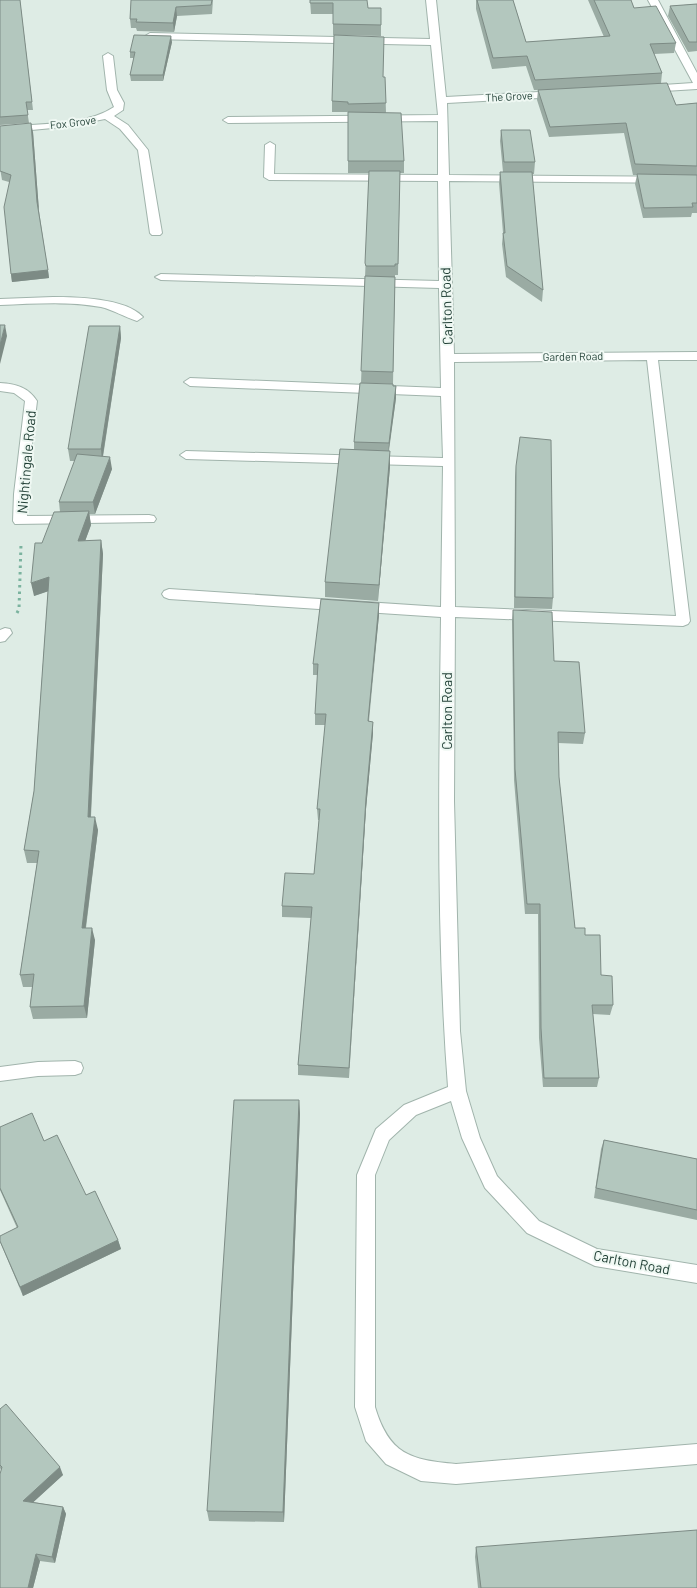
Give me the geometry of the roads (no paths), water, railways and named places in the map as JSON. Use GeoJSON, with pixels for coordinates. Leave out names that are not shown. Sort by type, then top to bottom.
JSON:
{"type":"FeatureCollection","features":[{"type":"Feature","properties":{"kind":"street","name":"Carlton Road"},"geometry":{"type":"LineString","coordinates":[[430,0],[443,118],[448,358],[446,392],[449,462],[446,612],[446,801],[452,1031],[457,1091],[471,1138],[491,1182],[533,1226],[595,1257],[697,1274]]}},
{"type":"Feature","properties":{"kind":"street"},"geometry":{"type":"LineString","coordinates":[[652,0],[697,82]]}},
{"type":"Feature","properties":{"kind":"street"},"geometry":{"type":"LineString","coordinates":[[143,36],[436,42]]}},
{"type":"Feature","properties":{"kind":"street","name":"Fox Grove"},"geometry":{"type":"LineString","coordinates":[[0,130],[92,120],[108,116],[119,108],[112,90],[108,56]]}},
{"type":"Feature","properties":{"kind":"street"},"geometry":{"type":"LineString","coordinates":[[638,90],[697,86]]}},
{"type":"Feature","properties":{"kind":"street","name":"The Grove"},"geometry":{"type":"LineString","coordinates":[[442,100],[569,93]]}},
{"type":"Feature","properties":{"kind":"street"},"geometry":{"type":"LineString","coordinates":[[108,116],[124,127],[143,150],[156,233]]}},
{"type":"Feature","properties":{"kind":"street"},"geometry":{"type":"LineString","coordinates":[[228,120],[443,118]]}},
{"type":"Feature","properties":{"kind":"street"},"geometry":{"type":"LineString","coordinates":[[270,144],[269,178],[697,180]]}},
{"type":"Feature","properties":{"kind":"street"},"geometry":{"type":"LineString","coordinates":[[161,277],[445,285]]}},
{"type":"Feature","properties":{"kind":"street"},"geometry":{"type":"LineString","coordinates":[[0,302],[94,301],[125,310],[137,317]]}},
{"type":"Feature","properties":{"kind":"street"},"geometry":{"type":"LineString","coordinates":[[170,594],[446,612],[682,621],[652,356]]}},
{"type":"Feature","properties":{"kind":"street","name":"Garden Road"},"geometry":{"type":"LineString","coordinates":[[448,358],[697,356]]}},
{"type":"Feature","properties":{"kind":"street"},"geometry":{"type":"LineString","coordinates":[[190,382],[446,392]]}},
{"type":"Feature","properties":{"kind":"street","name":"Nightingale Road"},"geometry":{"type":"LineString","coordinates":[[0,386],[18,390],[28,395],[31,402],[20,494],[20,521],[149,519]]}},
{"type":"Feature","properties":{"kind":"street"},"geometry":{"type":"LineString","coordinates":[[186,455],[449,462]]}},
{"type":"Feature","properties":{"kind":"street"},"geometry":{"type":"LineString","coordinates":[[0,1074],[38,1069],[75,1068]]}},
{"type":"Feature","properties":{"kind":"street"},"geometry":{"type":"LineString","coordinates":[[457,1091],[410,1110],[382,1135],[366,1175],[365,1407],[373,1434],[393,1457],[421,1470],[456,1474],[697,1454]]}}]}
